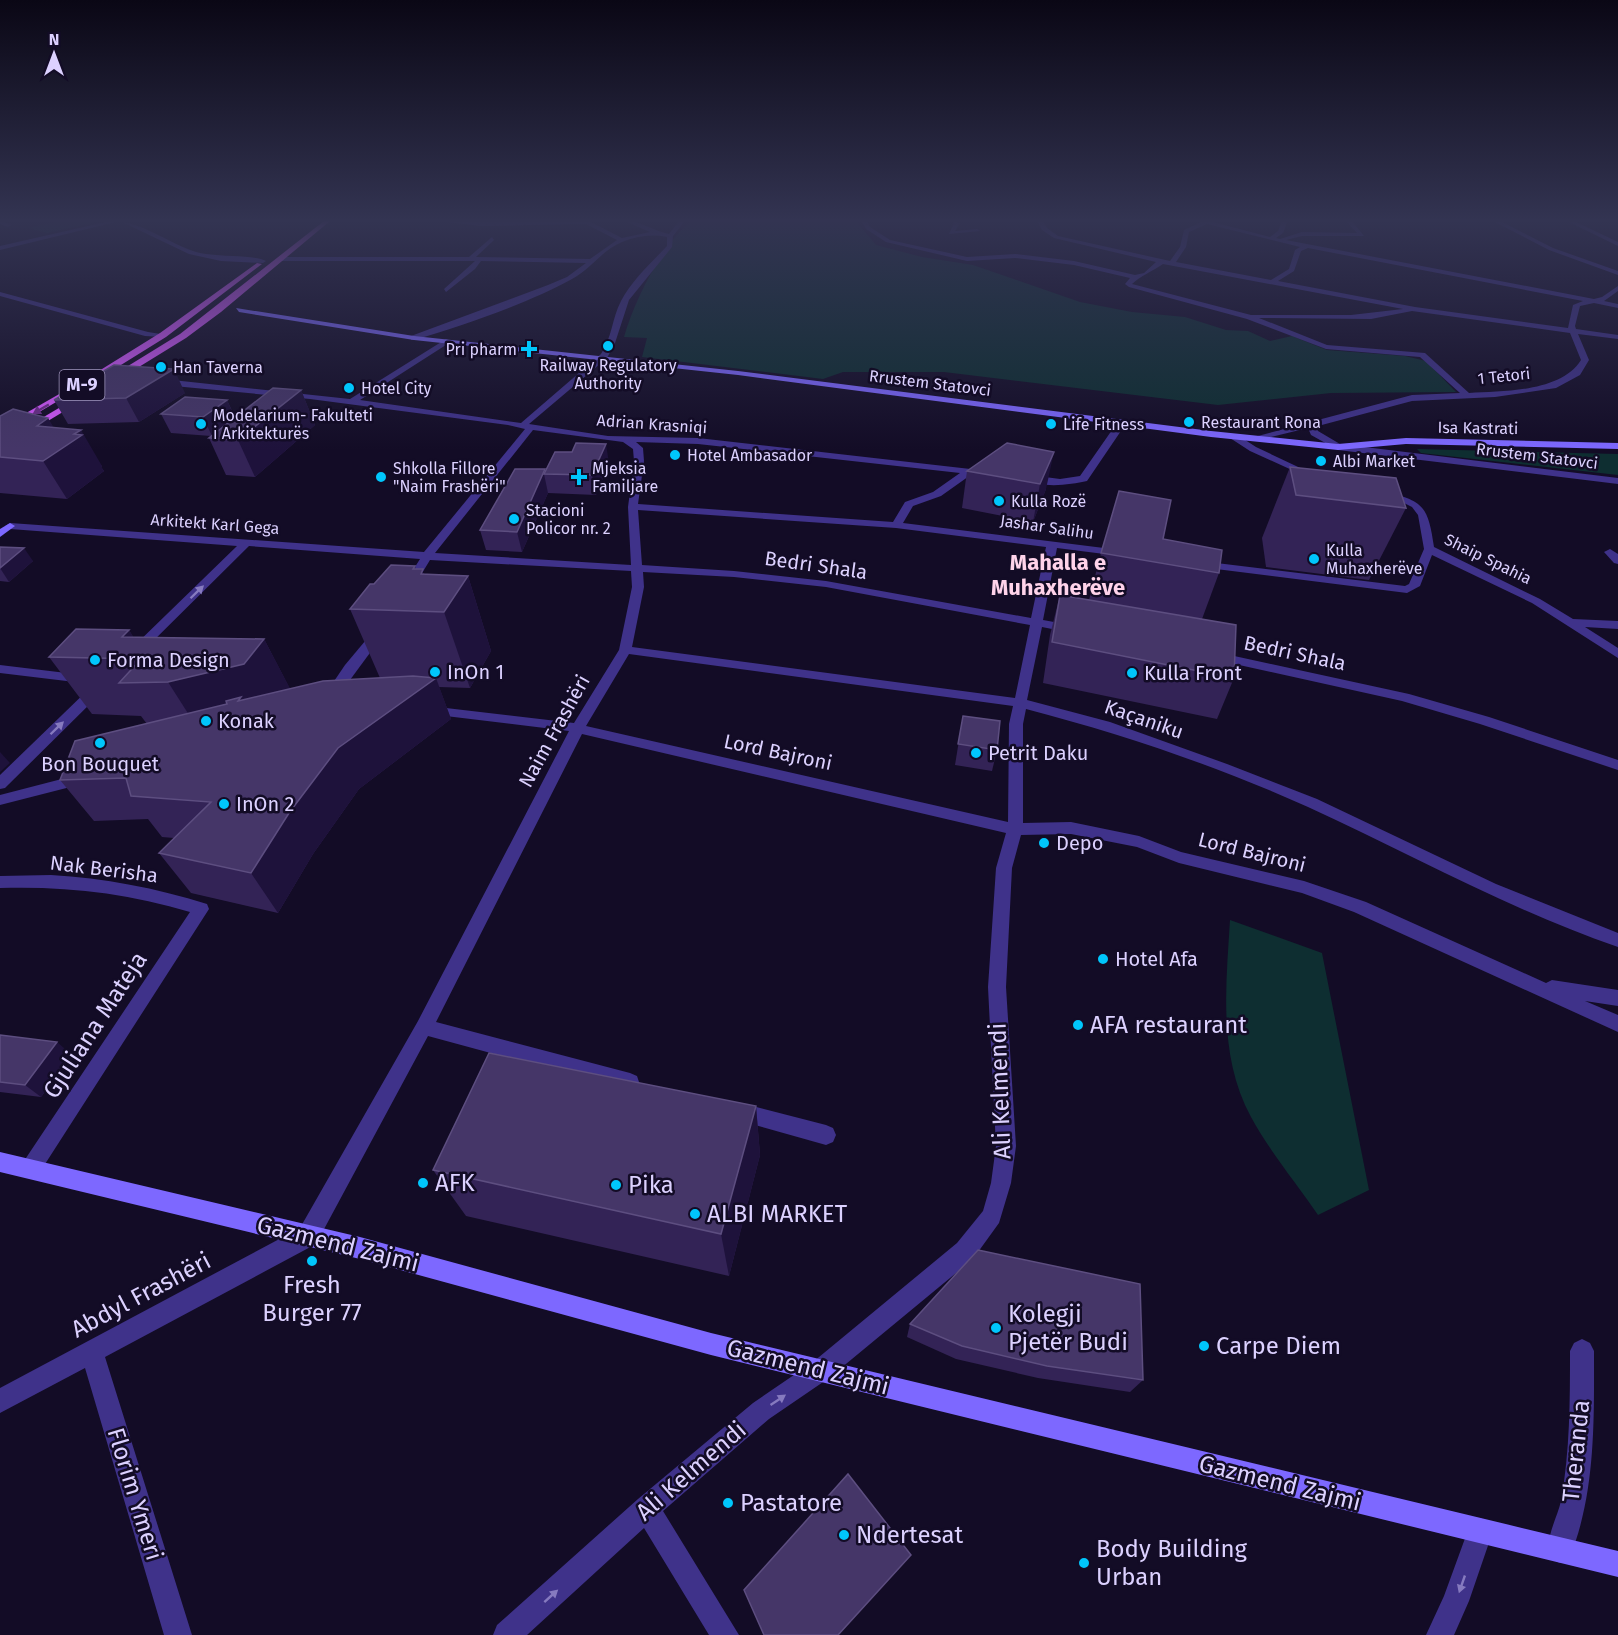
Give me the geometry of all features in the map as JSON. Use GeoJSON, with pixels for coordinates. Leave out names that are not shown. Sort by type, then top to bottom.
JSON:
{"type":"FeatureCollection","features":[{"type":"Feature","properties":{"kind":"main road","name":"M-9"},"geometry":{"type":"LineString","coordinates":[[86,382],[163,335],[213,297]]}},
{"type":"Feature","properties":{"kind":"main road","name":"M-9"},"geometry":{"type":"LineString","coordinates":[[105,384],[162,349],[233,297]]}},
{"type":"Feature","properties":{"kind":"main road","name":"M-9"},"geometry":{"type":"LineString","coordinates":[[0,432],[76,388]]}},
{"type":"Feature","properties":{"kind":"main road","name":"M-9"},"geometry":{"type":"LineString","coordinates":[[0,447],[85,396]]}},
{"type":"Feature","properties":{"kind":"street"},"geometry":{"type":"LineString","coordinates":[[12,297],[148,334],[163,335]]}},
{"type":"Feature","properties":{"kind":"street"},"geometry":{"type":"LineString","coordinates":[[414,339],[524,297]]}},
{"type":"Feature","properties":{"kind":"street"},"geometry":{"type":"LineString","coordinates":[[405,594],[427,556],[527,427],[532,416],[602,358],[611,343],[617,316],[627,297]]}},
{"type":"Feature","properties":{"kind":"street"},"geometry":{"type":"LineString","coordinates":[[1174,297],[1245,316],[1326,347],[1422,355],[1430,359],[1467,395]]}},
{"type":"Feature","properties":{"kind":"street"},"geometry":{"type":"LineString","coordinates":[[1357,297],[1416,309],[1618,337]]}},
{"type":"Feature","properties":{"kind":"street"},"geometry":{"type":"LineString","coordinates":[[1566,297],[1618,306]]}},
{"type":"Feature","properties":{"kind":"street","name":"1 Tetori"},"geometry":{"type":"LineString","coordinates":[[1257,439],[1412,398],[1535,389],[1556,385],[1577,373],[1585,360],[1571,326],[1577,304],[1606,297]]}},
{"type":"Feature","properties":{"kind":"street"},"geometry":{"type":"LineString","coordinates":[[1245,316],[1292,314],[1361,318],[1380,317],[1416,309]]}},
{"type":"Feature","properties":{"kind":"street","name":"Rrustem Statovci"},"geometry":{"type":"LineString","coordinates":[[239,310],[414,339],[602,358],[1618,481]]}},
{"type":"Feature","properties":{"kind":"street"},"geometry":{"type":"LineString","coordinates":[[352,401],[446,341]]}},
{"type":"Feature","properties":{"kind":"street"},"geometry":{"type":"LineString","coordinates":[[115,378],[136,380]]}},
{"type":"Feature","properties":{"kind":"street","name":"Adrian Krasniqi"},"geometry":{"type":"LineString","coordinates":[[147,381],[352,401],[626,440],[698,441],[992,474]]}},
{"type":"Feature","properties":{"kind":"street"},"geometry":{"type":"LineString","coordinates":[[1015,477],[1060,482],[1083,479],[1122,422]]}},
{"type":"Feature","properties":{"kind":"street"},"geometry":{"type":"LineString","coordinates":[[1314,425],[1312,428],[1314,433],[1338,447]]}},
{"type":"Feature","properties":{"kind":"street"},"geometry":{"type":"LineString","coordinates":[[1233,436],[1252,449],[1317,477]]}},
{"type":"Feature","properties":{"kind":"street","name":"Naim Frashëri"},"geometry":{"type":"LineString","coordinates":[[308,1236],[424,1027],[577,730],[625,650],[638,587],[633,507],[639,461],[638,448],[626,440]]}},
{"type":"Feature","properties":{"kind":"street","name":"Isa Kastrati"},"geometry":{"type":"LineString","coordinates":[[1338,447],[1406,441],[1618,446]]}},
{"type":"Feature","properties":{"kind":"street"},"geometry":{"type":"LineString","coordinates":[[896,525],[909,504],[937,494],[970,471]]}},
{"type":"Feature","properties":{"kind":"street","name":"Shaip Spahia"},"geometry":{"type":"LineString","coordinates":[[1369,491],[1416,504],[1424,511],[1429,549],[1536,601],[1618,654]]}},
{"type":"Feature","properties":{"kind":"street","name":"Jashar Salihu"},"geometry":{"type":"LineString","coordinates":[[633,507],[896,525],[1135,555]]}},
{"type":"Feature","properties":{"kind":"street"},"geometry":{"type":"LineString","coordinates":[[0,534],[5,526]]}},
{"type":"Feature","properties":{"kind":"street","name":"Arkitekt Karl Gega"},"geometry":{"type":"LineString","coordinates":[[5,526],[427,556],[636,567]]}},
{"type":"Feature","properties":{"kind":"street"},"geometry":{"type":"LineString","coordinates":[[121,665],[246,543]]}},
{"type":"Feature","properties":{"kind":"street","name":"Ali Kelmendi"},"geometry":{"type":"LineString","coordinates":[[507,1635],[647,1508],[761,1411],[821,1370],[965,1251],[992,1216],[1001,1183],[1006,1146],[997,987],[1004,868],[1014,829],[1016,724],[1052,544]]}},
{"type":"Feature","properties":{"kind":"street"},"geometry":{"type":"LineString","coordinates":[[1182,561],[1407,590],[1414,586],[1429,549]]}},
{"type":"Feature","properties":{"kind":"street","name":"Bedri Shala"},"geometry":{"type":"LineString","coordinates":[[636,567],[826,584],[1084,631]]}},
{"type":"Feature","properties":{"kind":"street"},"geometry":{"type":"LineString","coordinates":[[325,707],[350,668],[387,623]]}},
{"type":"Feature","properties":{"kind":"street"},"geometry":{"type":"LineString","coordinates":[[1572,624],[1618,625]]}},
{"type":"Feature","properties":{"kind":"street","name":"Kaçaniku"},"geometry":{"type":"LineString","coordinates":[[625,650],[901,684],[1021,703],[1106,725],[1312,803],[1490,888],[1618,940]]}},
{"type":"Feature","properties":{"kind":"street","name":"Bedri Shala"},"geometry":{"type":"LineString","coordinates":[[1201,654],[1325,678],[1406,698],[1618,765]]}},
{"type":"Feature","properties":{"kind":"street"},"geometry":{"type":"LineString","coordinates":[[0,669],[105,681],[0,784]]}},
{"type":"Feature","properties":{"kind":"street","name":"Lord Bajroni"},"geometry":{"type":"LineString","coordinates":[[419,709],[566,726],[1014,829],[1071,828],[1139,842],[1179,857],[1304,887],[1360,907],[1618,1024]]}},
{"type":"Feature","properties":{"kind":"street"},"geometry":{"type":"LineString","coordinates":[[0,800],[91,776]]}},
{"type":"Feature","properties":{"kind":"street","name":"Nak Berisha"},"geometry":{"type":"LineString","coordinates":[[0,882],[70,882],[101,886],[166,898],[201,909]]}},
{"type":"Feature","properties":{"kind":"street","name":"Gjuliana Mateja"},"geometry":{"type":"LineString","coordinates":[[31,1168],[201,909]]}},
{"type":"Feature","properties":{"kind":"street","name":"Lord Bajroni"},"geometry":{"type":"LineString","coordinates":[[1531,985],[1618,998]]}},
{"type":"Feature","properties":{"kind":"street"},"geometry":{"type":"LineString","coordinates":[[424,1027],[642,1086]]}},
{"type":"Feature","properties":{"kind":"street"},"geometry":{"type":"LineString","coordinates":[[723,1107],[826,1135]]}},
{"type":"Feature","properties":{"kind":"street","name":"Gazmend Zajmi"},"geometry":{"type":"LineString","coordinates":[[0,1162],[308,1236],[711,1344],[1618,1564]]}},
{"type":"Feature","properties":{"kind":"street","name":"Abdyl Frashëri"},"geometry":{"type":"LineString","coordinates":[[0,1401],[308,1236]]}},
{"type":"Feature","properties":{"kind":"street","name":"Theranda"},"geometry":{"type":"LineString","coordinates":[[1560,1550],[1573,1502],[1582,1432],[1582,1351]]}},
{"type":"Feature","properties":{"kind":"street","name":"Florim Ymeri"},"geometry":{"type":"LineString","coordinates":[[92,1353],[178,1635]]}},
{"type":"Feature","properties":{"kind":"street"},"geometry":{"type":"LineString","coordinates":[[647,1508],[725,1635]]}},
{"type":"Feature","properties":{"kind":"street"},"geometry":{"type":"LineString","coordinates":[[1440,1635],[1456,1601],[1480,1531]]}},
{"type":"Feature","properties":{"kind":"green space"},"geometry":{"type":"Polygon","coordinates":[[[639,297],[1066,297],[1132,312],[1185,317],[1226,330],[1248,331],[1270,341],[1292,336],[1327,350],[1405,356],[1426,361],[1456,392],[1331,393],[1218,405],[944,372],[843,372],[823,379],[642,357],[647,338],[624,337],[639,297]]]}},
{"type":"Feature","properties":{"kind":"green space"},"geometry":{"type":"Polygon","coordinates":[[[1417,449],[1618,454],[1618,475],[1421,453],[1417,449]]]}},
{"type":"Feature","properties":{"kind":"green space"},"geometry":{"type":"Polygon","coordinates":[[[1230,920],[1322,953],[1369,1190],[1318,1215],[1274,1154],[1240,1094],[1233,1070],[1227,1020],[1230,920]]]}},
{"type":"Feature","properties":{"kind":"building"},"geometry":{"type":"Polygon","coordinates":[[[114,365],[174,369],[126,398],[54,400],[114,365]]]}},
{"type":"Feature","properties":{"kind":"building"},"geometry":{"type":"Polygon","coordinates":[[[273,388],[301,390],[238,440],[209,438],[273,388]]]}},
{"type":"Feature","properties":{"kind":"building"},"geometry":{"type":"Polygon","coordinates":[[[185,397],[227,400],[203,417],[161,414],[185,397]]]}},
{"type":"Feature","properties":{"kind":"building"},"geometry":{"type":"Polygon","coordinates":[[[13,409],[48,418],[37,426],[81,430],[74,434],[82,435],[43,461],[0,457],[0,416],[13,409]]]}},
{"type":"Feature","properties":{"kind":"building"},"geometry":{"type":"Polygon","coordinates":[[[576,443],[606,444],[592,475],[544,474],[555,452],[572,452],[576,443]]]}},
{"type":"Feature","properties":{"kind":"building"},"geometry":{"type":"Polygon","coordinates":[[[1007,443],[1054,452],[1040,484],[967,471],[1007,443]]]}},
{"type":"Feature","properties":{"kind":"building"},"geometry":{"type":"Polygon","coordinates":[[[1290,467],[1396,478],[1406,508],[1296,495],[1290,467]]]}},
{"type":"Feature","properties":{"kind":"building"},"geometry":{"type":"Polygon","coordinates":[[[515,469],[545,469],[517,532],[480,530],[515,469]]]}},
{"type":"Feature","properties":{"kind":"building"},"geometry":{"type":"Polygon","coordinates":[[[1119,491],[1171,500],[1163,539],[1222,550],[1219,573],[1101,553],[1119,491]]]}},
{"type":"Feature","properties":{"kind":"building"},"geometry":{"type":"Polygon","coordinates":[[[0,547],[24,548],[0,568],[0,547]]]}},
{"type":"Feature","properties":{"kind":"building"},"geometry":{"type":"Polygon","coordinates":[[[391,565],[415,566],[413,569],[423,569],[421,574],[468,576],[444,612],[350,609],[370,584],[374,584],[391,565]]]}},
{"type":"Feature","properties":{"kind":"building"},"geometry":{"type":"Polygon","coordinates":[[[1060,595],[1236,625],[1234,678],[1052,642],[1060,595]]]}},
{"type":"Feature","properties":{"kind":"building"},"geometry":{"type":"Polygon","coordinates":[[[76,629],[129,630],[122,637],[264,639],[244,664],[168,682],[119,683],[141,659],[49,657],[76,629]]]}},
{"type":"Feature","properties":{"kind":"building"},"geometry":{"type":"Polygon","coordinates":[[[413,676],[436,678],[338,748],[289,813],[251,873],[159,853],[211,802],[131,796],[126,778],[60,780],[75,741],[227,704],[226,701],[241,697],[238,701],[323,681],[413,676]]]}},
{"type":"Feature","properties":{"kind":"building"},"geometry":{"type":"Polygon","coordinates":[[[963,716],[1000,721],[997,750],[958,744],[963,716]]]}},
{"type":"Feature","properties":{"kind":"building"},"geometry":{"type":"Polygon","coordinates":[[[0,1035],[57,1042],[25,1085],[0,1082],[0,1035]]]}},
{"type":"Feature","properties":{"kind":"building"},"geometry":{"type":"Polygon","coordinates":[[[489,1053],[756,1106],[721,1234],[433,1170],[489,1053]]]}},
{"type":"Feature","properties":{"kind":"building"},"geometry":{"type":"Polygon","coordinates":[[[978,1250],[1140,1284],[1143,1380],[1047,1366],[962,1346],[910,1324],[978,1250]]]}},
{"type":"Feature","properties":{"kind":"building","name":"Ndertesat"},"geometry":{"type":"Polygon","coordinates":[[[848,1474],[911,1555],[838,1635],[764,1635],[744,1590],[848,1474]]]}},
{"type":"Feature","properties":{"kind":"place","name":"Railway Regulatory Authority"},"geometry":{"type":"Point","coordinates":[608,346]}},
{"type":"Feature","properties":{"kind":"place","name":"Pri pharm"},"geometry":{"type":"Point","coordinates":[529,349]}},
{"type":"Feature","properties":{"kind":"place","name":"Han Taverna"},"geometry":{"type":"Point","coordinates":[161,367]}},
{"type":"Feature","properties":{"kind":"place","name":"Hotel City"},"geometry":{"type":"Point","coordinates":[349,388]}},
{"type":"Feature","properties":{"kind":"place","name":"Restaurant Rona"},"geometry":{"type":"Point","coordinates":[1189,422]}},
{"type":"Feature","properties":{"kind":"place","name":"Modelarium- Fakulteti i Arkitekturës"},"geometry":{"type":"Point","coordinates":[201,424]}},
{"type":"Feature","properties":{"kind":"place","name":"Life Fitness"},"geometry":{"type":"Point","coordinates":[1051,424]}},
{"type":"Feature","properties":{"kind":"place","name":"Hotel Ambasador"},"geometry":{"type":"Point","coordinates":[675,455]}},
{"type":"Feature","properties":{"kind":"place","name":"Albi Market"},"geometry":{"type":"Point","coordinates":[1321,461]}},
{"type":"Feature","properties":{"kind":"place","name":"Shkolla Fillore \"Naim Frashëri\""},"geometry":{"type":"Point","coordinates":[381,477]}},
{"type":"Feature","properties":{"kind":"place","name":"Mjeksia Familjare"},"geometry":{"type":"Point","coordinates":[579,477]}},
{"type":"Feature","properties":{"kind":"place","name":"Kulla Rozë"},"geometry":{"type":"Point","coordinates":[999,501]}},
{"type":"Feature","properties":{"kind":"place","name":"Stacioni Policor nr. 2"},"geometry":{"type":"Point","coordinates":[514,519]}},
{"type":"Feature","properties":{"kind":"place","name":"Kulla Muhaxherëve"},"geometry":{"type":"Point","coordinates":[1314,559]}},
{"type":"Feature","properties":{"kind":"place","name":"Forma Design"},"geometry":{"type":"Point","coordinates":[95,660]}},
{"type":"Feature","properties":{"kind":"place","name":"InOn 1"},"geometry":{"type":"Point","coordinates":[435,672]}},
{"type":"Feature","properties":{"kind":"place","name":"Kulla Front"},"geometry":{"type":"Point","coordinates":[1132,673]}},
{"type":"Feature","properties":{"kind":"place","name":"Konak"},"geometry":{"type":"Point","coordinates":[206,721]}},
{"type":"Feature","properties":{"kind":"place","name":"Bon Bouquet"},"geometry":{"type":"Point","coordinates":[100,743]}},
{"type":"Feature","properties":{"kind":"place","name":"Petrit Daku"},"geometry":{"type":"Point","coordinates":[976,753]}},
{"type":"Feature","properties":{"kind":"place","name":"InOn 2"},"geometry":{"type":"Point","coordinates":[224,804]}},
{"type":"Feature","properties":{"kind":"place","name":"Depo"},"geometry":{"type":"Point","coordinates":[1044,843]}},
{"type":"Feature","properties":{"kind":"place","name":"Hotel Afa"},"geometry":{"type":"Point","coordinates":[1103,959]}},
{"type":"Feature","properties":{"kind":"place","name":"AFA restaurant"},"geometry":{"type":"Point","coordinates":[1078,1025]}},
{"type":"Feature","properties":{"kind":"place","name":"AFK"},"geometry":{"type":"Point","coordinates":[423,1183]}},
{"type":"Feature","properties":{"kind":"place","name":"Pika"},"geometry":{"type":"Point","coordinates":[616,1185]}},
{"type":"Feature","properties":{"kind":"place","name":"ALBI MARKET"},"geometry":{"type":"Point","coordinates":[695,1214]}},
{"type":"Feature","properties":{"kind":"place","name":"Fresh Burger 77"},"geometry":{"type":"Point","coordinates":[312,1261]}},
{"type":"Feature","properties":{"kind":"place","name":"Kolegji Pjetër Budi"},"geometry":{"type":"Point","coordinates":[996,1328]}},
{"type":"Feature","properties":{"kind":"place","name":"Carpe Diem"},"geometry":{"type":"Point","coordinates":[1204,1346]}},
{"type":"Feature","properties":{"kind":"place","name":"Pastatore"},"geometry":{"type":"Point","coordinates":[728,1503]}},
{"type":"Feature","properties":{"kind":"place","name":"Ndertesat"},"geometry":{"type":"Point","coordinates":[844,1535]}},
{"type":"Feature","properties":{"kind":"place","name":"Body Building Urban"},"geometry":{"type":"Point","coordinates":[1084,1563]}},
{"type":"Feature","properties":{"kind":"district","name":"Mahalla e Muhaxherëve"},"geometry":{"type":"Point","coordinates":[1058,574]}}]}
